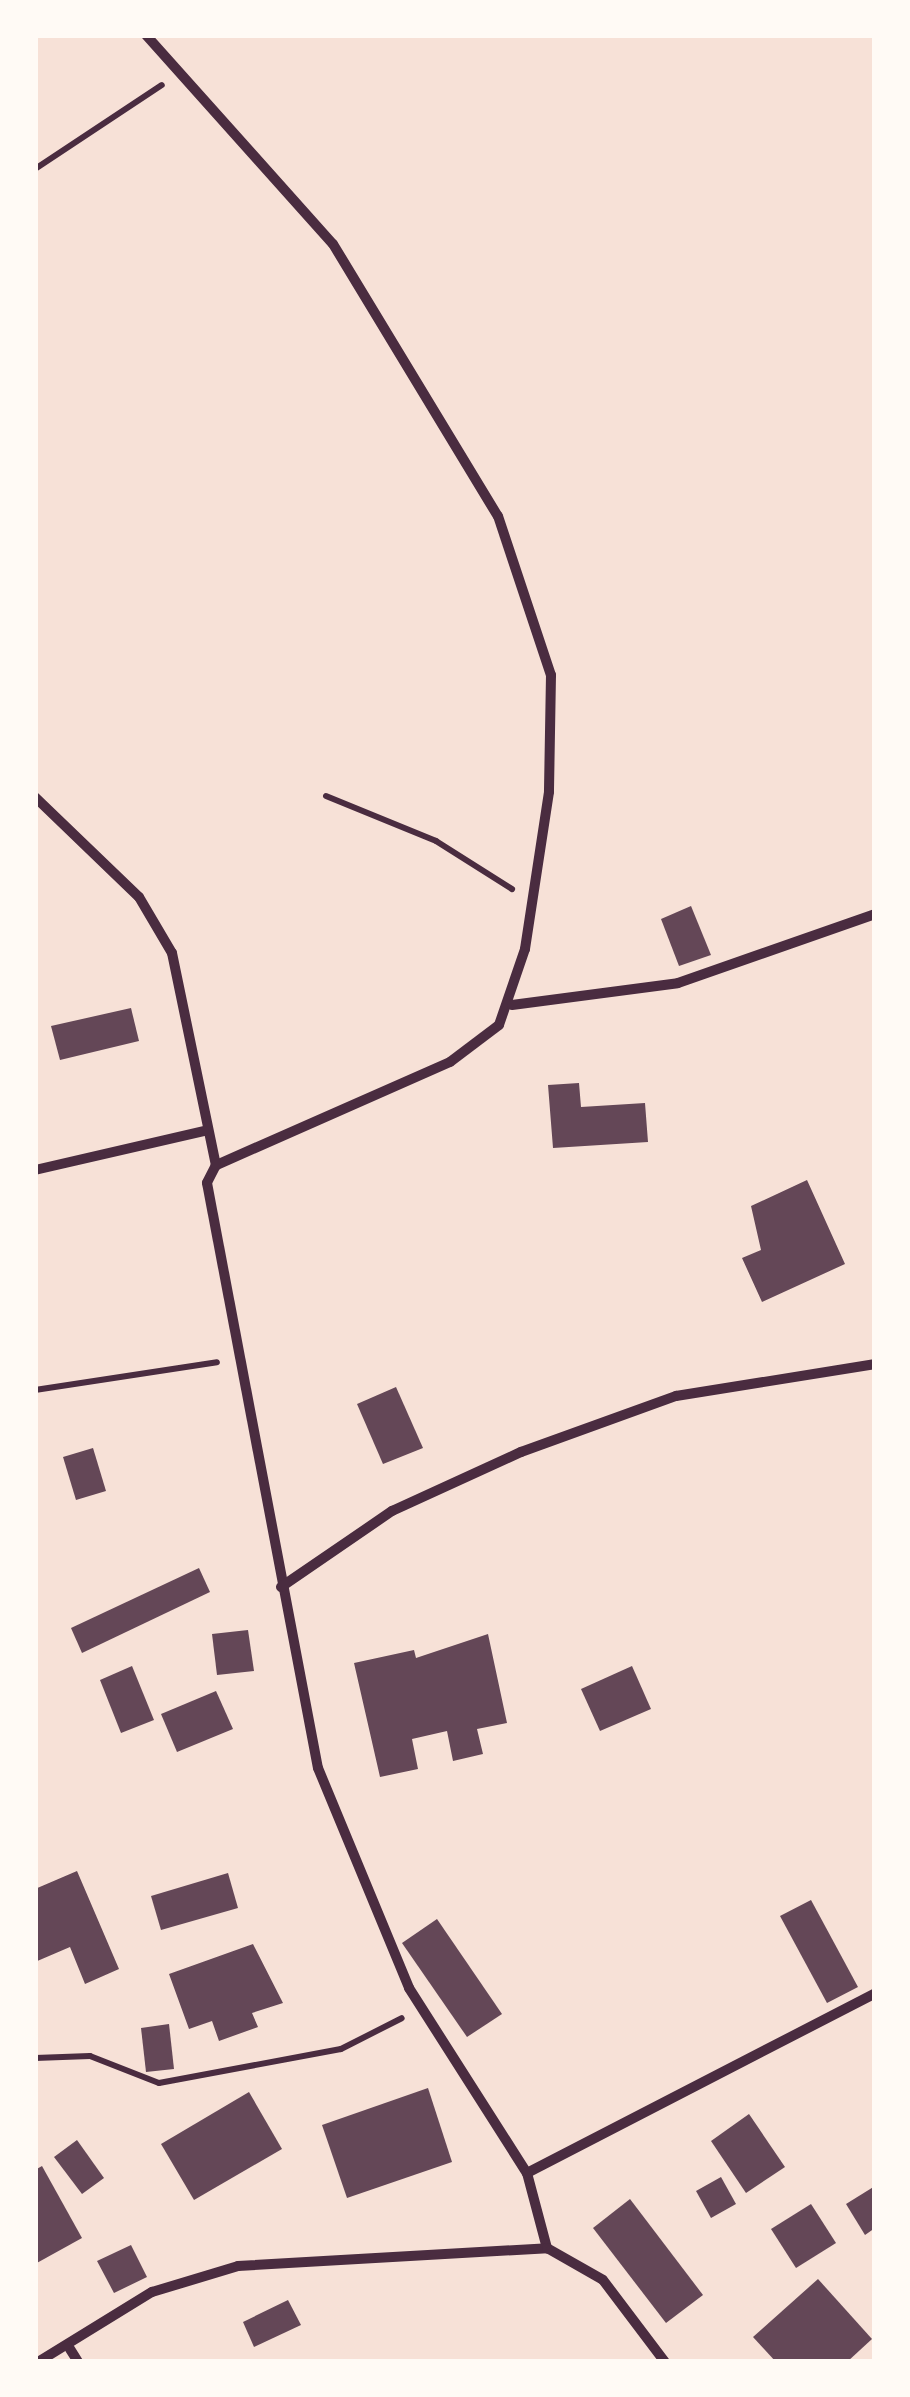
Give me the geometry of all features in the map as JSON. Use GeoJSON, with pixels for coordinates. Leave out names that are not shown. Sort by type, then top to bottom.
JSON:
{"type":"FeatureCollection","features":[{"type":"Feature","properties":{"kind":"street"},"geometry":{"type":"LineString","coordinates":[[146,35],[333,244],[498,516],[552,674],[550,792],[512,1005]]}},
{"type":"Feature","properties":{"kind":"street"},"geometry":{"type":"LineString","coordinates":[[35,797],[158,926],[183,976],[204,1131],[216,1165],[208,1189],[234,1360],[318,1768],[420,2006],[527,2173],[547,2248]]}},
{"type":"Feature","properties":{"kind":"street"},"geometry":{"type":"LineString","coordinates":[[216,1165],[450,1062],[512,1005],[678,984],[875,914]]}},
{"type":"Feature","properties":{"kind":"street"},"geometry":{"type":"LineString","coordinates":[[35,1170],[204,1131]]}},
{"type":"Feature","properties":{"kind":"street"},"geometry":{"type":"LineString","coordinates":[[281,1587],[392,1512],[538,1446],[676,1396],[875,1364]]}},
{"type":"Feature","properties":{"kind":"street"},"geometry":{"type":"LineString","coordinates":[[527,2173],[875,1993]]}},
{"type":"Feature","properties":{"kind":"street"},"geometry":{"type":"LineString","coordinates":[[38,2362],[70,2349],[152,2292],[238,2266],[547,2248],[603,2280],[664,2362]]}},
{"type":"Feature","properties":{"kind":"street"},"geometry":{"type":"LineString","coordinates":[[70,2349],[78,2362]]}},
{"type":"Feature","properties":{"kind":"path"},"geometry":{"type":"LineString","coordinates":[[35,169],[180,73]]}},
{"type":"Feature","properties":{"kind":"path"},"geometry":{"type":"LineString","coordinates":[[326,796],[436,842],[532,902]]}},
{"type":"Feature","properties":{"kind":"path"},"geometry":{"type":"LineString","coordinates":[[35,1390],[234,1360]]}},
{"type":"Feature","properties":{"kind":"path"},"geometry":{"type":"LineString","coordinates":[[35,2058],[90,2056],[159,2083],[340,2049],[420,2006]]}},
{"type":"Feature","properties":{"kind":"building"},"geometry":{"type":"Polygon","coordinates":[[[691,906],[711,955],[679,966],[661,919],[691,906]]]}},
{"type":"Feature","properties":{"kind":"building"},"geometry":{"type":"Polygon","coordinates":[[[131,1008],[139,1041],[60,1060],[51,1026],[131,1008]]]}},
{"type":"Feature","properties":{"kind":"building"},"geometry":{"type":"Polygon","coordinates":[[[579,1083],[581,1107],[645,1103],[648,1142],[553,1148],[548,1085],[579,1083]]]}},
{"type":"Feature","properties":{"kind":"building"},"geometry":{"type":"Polygon","coordinates":[[[807,1180],[845,1264],[762,1302],[742,1258],[761,1250],[751,1206],[807,1180]]]}},
{"type":"Feature","properties":{"kind":"building"},"geometry":{"type":"Polygon","coordinates":[[[396,1387],[423,1448],[383,1464],[357,1404],[396,1387]]]}},
{"type":"Feature","properties":{"kind":"building"},"geometry":{"type":"Polygon","coordinates":[[[93,1448],[106,1491],[76,1500],[63,1457],[93,1448]]]}},
{"type":"Feature","properties":{"kind":"building"},"geometry":{"type":"Polygon","coordinates":[[[199,1568],[210,1592],[82,1653],[71,1628],[199,1568]]]}},
{"type":"Feature","properties":{"kind":"building"},"geometry":{"type":"Polygon","coordinates":[[[248,1630],[254,1671],[217,1675],[212,1634],[248,1630]]]}},
{"type":"Feature","properties":{"kind":"building"},"geometry":{"type":"Polygon","coordinates":[[[488,1634],[507,1723],[477,1729],[483,1754],[453,1761],[447,1731],[412,1739],[418,1769],[380,1777],[354,1663],[414,1650],[416,1658],[488,1634]]]}},
{"type":"Feature","properties":{"kind":"building"},"geometry":{"type":"Polygon","coordinates":[[[132,1666],[154,1720],[121,1733],[100,1680],[132,1666]]]}},
{"type":"Feature","properties":{"kind":"building"},"geometry":{"type":"Polygon","coordinates":[[[632,1666],[651,1709],[600,1731],[581,1689],[632,1666]]]}},
{"type":"Feature","properties":{"kind":"building"},"geometry":{"type":"Polygon","coordinates":[[[216,1691],[233,1729],[177,1752],[161,1714],[216,1691]]]}},
{"type":"Feature","properties":{"kind":"building"},"geometry":{"type":"Polygon","coordinates":[[[77,1871],[119,1969],[85,1984],[70,1947],[35,1962],[35,1889],[77,1871]]]}},
{"type":"Feature","properties":{"kind":"building"},"geometry":{"type":"Polygon","coordinates":[[[228,1873],[238,1908],[161,1930],[151,1896],[228,1873]]]}},
{"type":"Feature","properties":{"kind":"building"},"geometry":{"type":"Polygon","coordinates":[[[811,1900],[858,1987],[827,2003],[780,1916],[811,1900]]]}},
{"type":"Feature","properties":{"kind":"building"},"geometry":{"type":"Polygon","coordinates":[[[437,1919],[502,2014],[467,2037],[402,1943],[437,1919]]]}},
{"type":"Feature","properties":{"kind":"building"},"geometry":{"type":"Polygon","coordinates":[[[253,1944],[283,2003],[252,2013],[258,2027],[219,2041],[212,2021],[189,2029],[169,1974],[253,1944]]]}},
{"type":"Feature","properties":{"kind":"building"},"geometry":{"type":"Polygon","coordinates":[[[169,2024],[174,2069],[146,2072],[141,2028],[169,2024]]]}},
{"type":"Feature","properties":{"kind":"building"},"geometry":{"type":"Polygon","coordinates":[[[428,2088],[452,2162],[347,2198],[322,2125],[428,2088]]]}},
{"type":"Feature","properties":{"kind":"building"},"geometry":{"type":"Polygon","coordinates":[[[249,2092],[282,2149],[194,2200],[161,2144],[249,2092]]]}},
{"type":"Feature","properties":{"kind":"building"},"geometry":{"type":"Polygon","coordinates":[[[749,2114],[785,2167],[746,2193],[711,2141],[749,2114]]]}},
{"type":"Feature","properties":{"kind":"building"},"geometry":{"type":"Polygon","coordinates":[[[77,2140],[104,2178],[82,2194],[54,2157],[77,2140]]]}},
{"type":"Feature","properties":{"kind":"building"},"geometry":{"type":"Polygon","coordinates":[[[42,2166],[82,2238],[35,2264],[35,2170],[42,2166]]]}},
{"type":"Feature","properties":{"kind":"building"},"geometry":{"type":"Polygon","coordinates":[[[721,2177],[736,2204],[711,2218],[696,2191],[721,2177]]]}},
{"type":"Feature","properties":{"kind":"building"},"geometry":{"type":"Polygon","coordinates":[[[875,2186],[875,2228],[865,2235],[846,2204],[875,2186]]]}},
{"type":"Feature","properties":{"kind":"building"},"geometry":{"type":"Polygon","coordinates":[[[630,2199],[703,2295],[666,2323],[593,2228],[630,2199]]]}},
{"type":"Feature","properties":{"kind":"building"},"geometry":{"type":"Polygon","coordinates":[[[811,2204],[836,2243],[796,2268],[771,2229],[811,2204]]]}},
{"type":"Feature","properties":{"kind":"building"},"geometry":{"type":"Polygon","coordinates":[[[131,2245],[147,2277],[114,2293],[97,2261],[131,2245]]]}},
{"type":"Feature","properties":{"kind":"building"},"geometry":{"type":"Polygon","coordinates":[[[818,2279],[872,2339],[847,2362],[776,2362],[753,2337],[818,2279]]]}},
{"type":"Feature","properties":{"kind":"building"},"geometry":{"type":"Polygon","coordinates":[[[288,2300],[301,2325],[254,2347],[243,2322],[288,2300]]]}}]}
